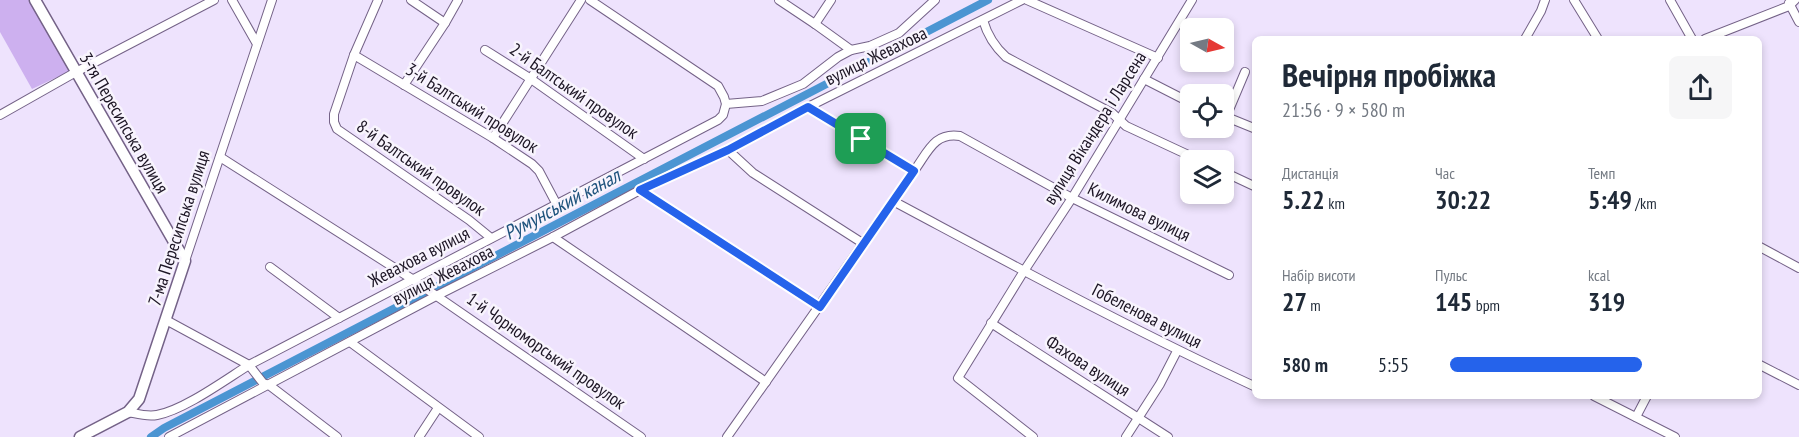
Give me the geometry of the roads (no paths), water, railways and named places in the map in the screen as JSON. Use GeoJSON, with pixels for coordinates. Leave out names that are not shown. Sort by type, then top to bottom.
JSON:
{"type":"FeatureCollection","features":[{"type":"Feature","properties":{"kind":"main road","name":"3-тя Пересипська вулиця"},"geometry":{"type":"LineString","coordinates":[[35,0],[185,261]]}},
{"type":"Feature","properties":{"kind":"main road","name":"7-ма Пересипська вулиця"},"geometry":{"type":"LineString","coordinates":[[129,412],[139,399],[185,261]]}},
{"type":"Feature","properties":{"kind":"main road"},"geometry":{"type":"LineString","coordinates":[[80,437],[129,412]]}},
{"type":"Feature","properties":{"kind":"street"},"geometry":{"type":"LineString","coordinates":[[0,115],[76,72],[214,0]]}},
{"type":"Feature","properties":{"kind":"street"},"geometry":{"type":"LineString","coordinates":[[232,0],[257,44]]}},
{"type":"Feature","properties":{"kind":"street","name":"7-ма Пересипська вулиця"},"geometry":{"type":"LineString","coordinates":[[185,261],[272,0]]}},
{"type":"Feature","properties":{"kind":"street"},"geometry":{"type":"LineString","coordinates":[[354,55],[378,0]]}},
{"type":"Feature","properties":{"kind":"street"},"geometry":{"type":"LineString","coordinates":[[411,0],[445,23]]}},
{"type":"Feature","properties":{"kind":"street"},"geometry":{"type":"LineString","coordinates":[[404,85],[458,0]]}},
{"type":"Feature","properties":{"kind":"street"},"geometry":{"type":"LineString","coordinates":[[493,138],[581,0]]}},
{"type":"Feature","properties":{"kind":"street"},"geometry":{"type":"LineString","coordinates":[[590,0],[718,87],[726,104],[762,101],[803,84],[838,57],[851,50],[870,46],[899,33],[935,0]]}},
{"type":"Feature","properties":{"kind":"street"},"geometry":{"type":"LineString","coordinates":[[779,0],[851,50]]}},
{"type":"Feature","properties":{"kind":"street"},"geometry":{"type":"LineString","coordinates":[[815,24],[831,0]]}},
{"type":"Feature","properties":{"kind":"street","name":"вулиця Жевахова"},"geometry":{"type":"LineString","coordinates":[[169,437],[266,384],[351,342],[434,294],[553,237],[640,190],[728,150],[808,107],[1022,0]]}},
{"type":"Feature","properties":{"kind":"street"},"geometry":{"type":"LineString","coordinates":[[1027,0],[1158,58]]}},
{"type":"Feature","properties":{"kind":"street","name":"вулиця Вікандера і Ларсена"},"geometry":{"type":"LineString","coordinates":[[1033,437],[958,378],[1072,198],[1192,0]]}},
{"type":"Feature","properties":{"kind":"street"},"geometry":{"type":"LineString","coordinates":[[1527,36],[1545,0]]}},
{"type":"Feature","properties":{"kind":"street"},"geometry":{"type":"LineString","coordinates":[[1574,0],[1596,36]]}},
{"type":"Feature","properties":{"kind":"street"},"geometry":{"type":"LineString","coordinates":[[1670,0],[1690,36]]}},
{"type":"Feature","properties":{"kind":"street"},"geometry":{"type":"LineString","coordinates":[[1712,36],[1791,2],[1799,22]]}},
{"type":"Feature","properties":{"kind":"street"},"geometry":{"type":"LineString","coordinates":[[983,20],[986,31],[1006,57],[1112,113],[1126,126],[1180,151]]}},
{"type":"Feature","properties":{"kind":"street","name":"2-й Балтський провулок"},"geometry":{"type":"LineString","coordinates":[[485,50],[531,79],[644,159]]}},
{"type":"Feature","properties":{"kind":"street","name":"3-й Балтський провулок"},"geometry":{"type":"LineString","coordinates":[[354,55],[493,138],[532,164],[539,171],[557,205]]}},
{"type":"Feature","properties":{"kind":"street","name":"8-й Балтський провулок"},"geometry":{"type":"LineString","coordinates":[[354,55],[334,114],[337,129],[469,220],[491,238]]}},
{"type":"Feature","properties":{"kind":"street"},"geometry":{"type":"LineString","coordinates":[[1234,97],[1245,72]]}},
{"type":"Feature","properties":{"kind":"street"},"geometry":{"type":"LineString","coordinates":[[1144,79],[1180,97]]}},
{"type":"Feature","properties":{"kind":"street","name":"Жевахова вулиця"},"geometry":{"type":"LineString","coordinates":[[129,412],[155,416],[168,412],[339,318],[718,120],[723,115],[726,104]]}},
{"type":"Feature","properties":{"kind":"street"},"geometry":{"type":"LineString","coordinates":[[727,437],[914,171],[808,107]]}},
{"type":"Feature","properties":{"kind":"street"},"geometry":{"type":"LineString","coordinates":[[1234,120],[1252,127]]}},
{"type":"Feature","properties":{"kind":"street","name":"Килимова вулиця"},"geometry":{"type":"LineString","coordinates":[[914,171],[938,139],[949,135],[960,136],[1072,198],[1229,275]]}},
{"type":"Feature","properties":{"kind":"street"},"geometry":{"type":"LineString","coordinates":[[728,150],[753,173],[864,244]]}},
{"type":"Feature","properties":{"kind":"street","name":"1-й Чорноморський провулок"},"geometry":{"type":"LineString","coordinates":[[220,157],[414,280],[641,437]]}},
{"type":"Feature","properties":{"kind":"street"},"geometry":{"type":"LineString","coordinates":[[1234,177],[1252,185]]}},
{"type":"Feature","properties":{"kind":"street"},"geometry":{"type":"LineString","coordinates":[[640,190],[820,307]]}},
{"type":"Feature","properties":{"kind":"street"},"geometry":{"type":"LineString","coordinates":[[893,201],[1024,271]]}},
{"type":"Feature","properties":{"kind":"street"},"geometry":{"type":"LineString","coordinates":[[553,237],[766,382]]}},
{"type":"Feature","properties":{"kind":"street"},"geometry":{"type":"LineString","coordinates":[[1762,249],[1799,268]]}},
{"type":"Feature","properties":{"kind":"street"},"geometry":{"type":"LineString","coordinates":[[270,267],[339,318]]}},
{"type":"Feature","properties":{"kind":"street","name":"Гобеленова вулиця"},"geometry":{"type":"LineString","coordinates":[[1024,271],[1177,351],[1252,385]]}},
{"type":"Feature","properties":{"kind":"street"},"geometry":{"type":"LineString","coordinates":[[166,320],[250,367],[266,384],[337,437]]}},
{"type":"Feature","properties":{"kind":"street","name":"Фахова вулиця"},"geometry":{"type":"LineString","coordinates":[[991,323],[1167,437]]}},
{"type":"Feature","properties":{"kind":"street"},"geometry":{"type":"LineString","coordinates":[[351,342],[479,437]]}},
{"type":"Feature","properties":{"kind":"street"},"geometry":{"type":"LineString","coordinates":[[1126,437],[1160,384],[1177,351]]}},
{"type":"Feature","properties":{"kind":"street"},"geometry":{"type":"LineString","coordinates":[[1762,366],[1799,385]]}},
{"type":"Feature","properties":{"kind":"street"},"geometry":{"type":"LineString","coordinates":[[1600,399],[1675,437]]}},
{"type":"Feature","properties":{"kind":"street"},"geometry":{"type":"LineString","coordinates":[[1636,417],[1645,399]]}},
{"type":"Feature","properties":{"kind":"street"},"geometry":{"type":"LineString","coordinates":[[418,437],[438,408]]}},
{"type":"Feature","properties":{"kind":"waterway","name":"Румунський канал"},"geometry":{"type":"LineString","coordinates":[[151,437],[164,428],[988,0]]}}]}
